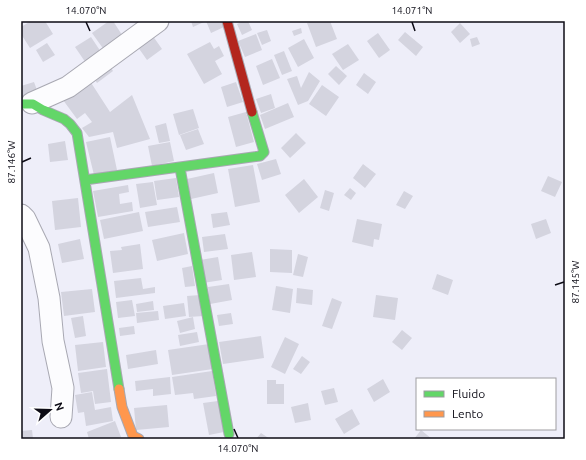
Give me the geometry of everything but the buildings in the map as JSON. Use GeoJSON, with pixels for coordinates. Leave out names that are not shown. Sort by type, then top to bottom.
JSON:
{"type":"FeatureCollection","features":[{"type":"Feature","properties":{"kind":"street"},"geometry":{"type":"LineString","coordinates":[[26,104],[68,86],[158,21]]}},
{"type":"Feature","properties":{"kind":"street"},"geometry":{"type":"LineString","coordinates":[[85,180],[260,156],[264,152],[246,93],[227,21]]}},
{"type":"Feature","properties":{"kind":"street"},"geometry":{"type":"LineString","coordinates":[[26,104],[61,116],[71,123],[77,133],[122,407],[133,436],[139,439]]}},
{"type":"Feature","properties":{"kind":"street"},"geometry":{"type":"LineString","coordinates":[[180,168],[230,434]]}},
{"type":"Feature","properties":{"kind":"street"},"geometry":{"type":"LineString","coordinates":[[21,215],[39,248],[49,298],[53,341],[63,388],[61,417]]}},
{"type":"Feature","properties":{"kind":"traffic: fast"},"geometry":{"type":"LineString","coordinates":[[21,104],[33,104],[64,119],[77,133],[119,389]]}},
{"type":"Feature","properties":{"kind":"traffic: fast"},"geometry":{"type":"LineString","coordinates":[[85,180],[260,156],[264,152],[252,112]]}},
{"type":"Feature","properties":{"kind":"traffic: fast"},"geometry":{"type":"LineString","coordinates":[[180,168],[229,434]]}},
{"type":"Feature","properties":{"kind":"traffic: slow"},"geometry":{"type":"LineString","coordinates":[[119,389],[122,407],[133,436],[139,439]]}},
{"type":"Feature","properties":{"kind":"traffic: jam"},"geometry":{"type":"LineString","coordinates":[[227,21],[252,112]]}}]}
